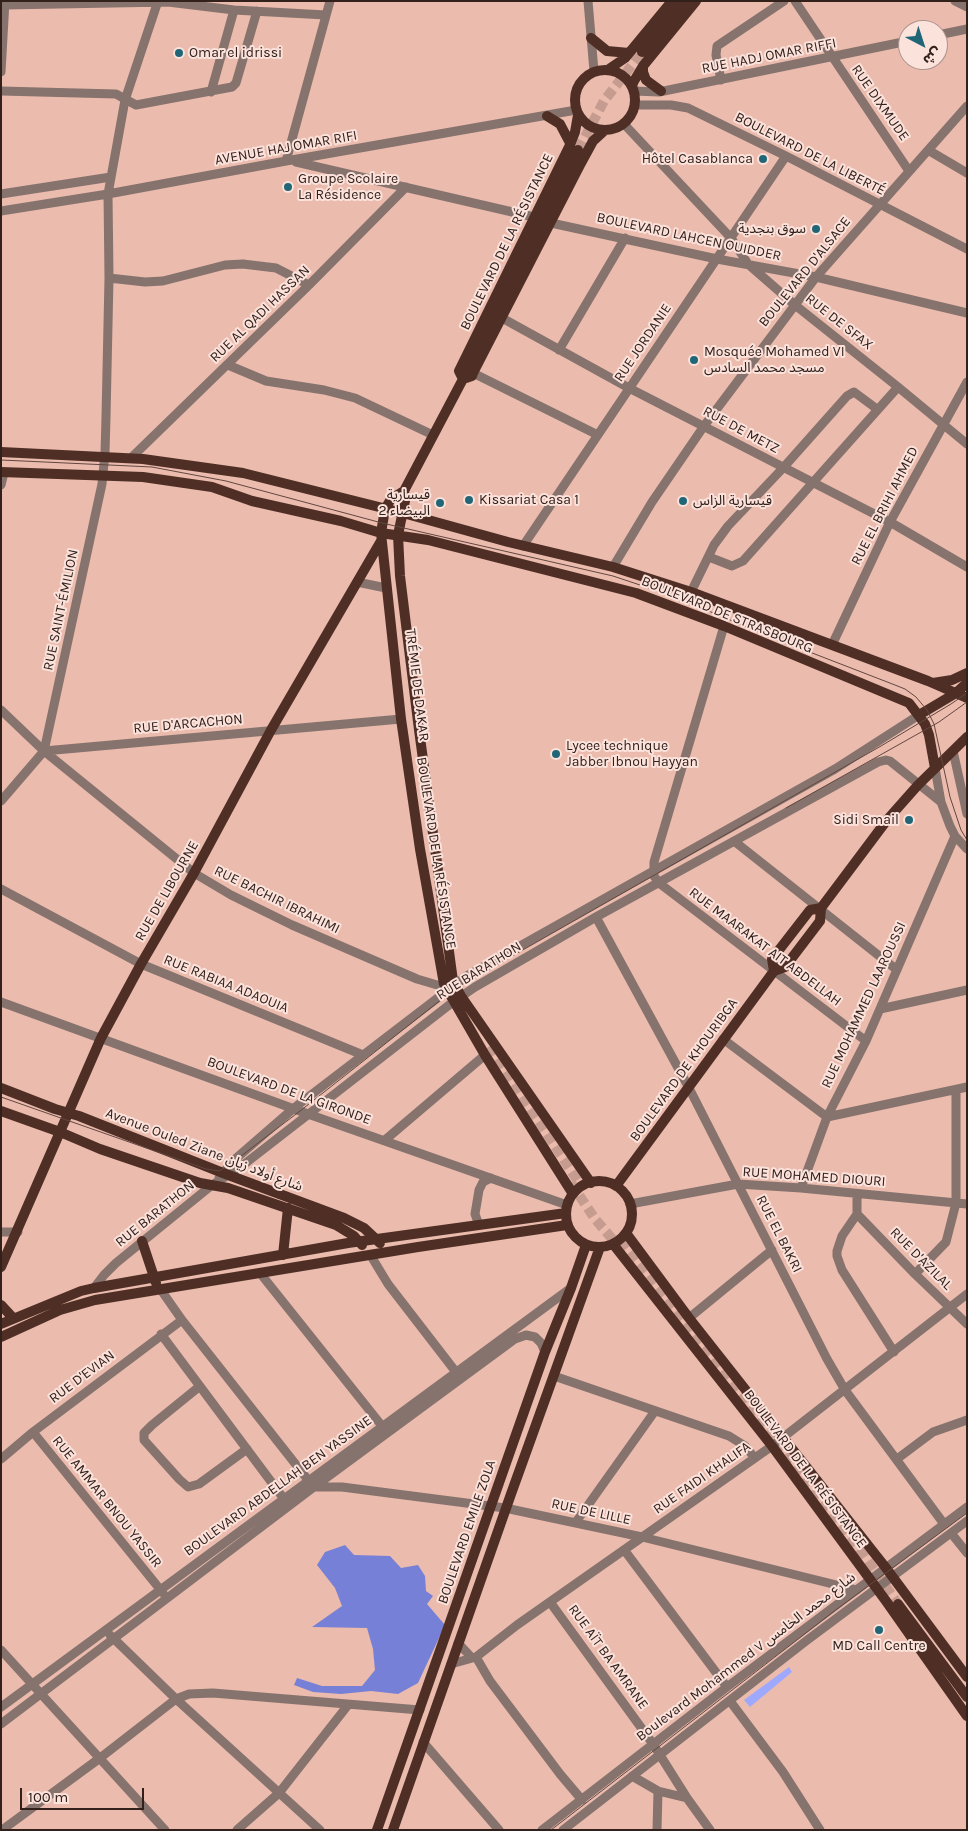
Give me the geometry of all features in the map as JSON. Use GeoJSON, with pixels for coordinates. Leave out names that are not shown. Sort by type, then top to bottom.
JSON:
{"type":"FeatureCollection","features":[{"type":"Feature","properties":{"kind":"main road"},"geometry":{"type":"LineString","coordinates":[[609,70],[620,63],[672,1]]}},
{"type":"Feature","properties":{"kind":"main road"},"geometry":{"type":"LineString","coordinates":[[642,52],[684,1]]}},
{"type":"Feature","properties":{"kind":"main road"},"geometry":{"type":"LineString","coordinates":[[633,88],[623,75],[609,70],[594,71],[582,80],[576,89],[574,100],[577,113],[588,125],[596,129],[614,129],[624,124],[631,116],[635,105],[634,81],[643,66],[696,1]]}},
{"type":"Feature","properties":{"kind":"main road"},"geometry":{"type":"LineString","coordinates":[[591,38],[607,52],[629,53]]}},
{"type":"Feature","properties":{"kind":"main road"},"geometry":{"type":"LineString","coordinates":[[643,66],[646,80],[660,91]]}},
{"type":"Feature","properties":{"kind":"main road","name":"BOULEVARD DE LA RÉSISTANCE"},"geometry":{"type":"LineString","coordinates":[[448,988],[400,576],[398,535],[405,501],[404,491],[463,379],[459,372],[534,217],[574,146],[577,113]]}},
{"type":"Feature","properties":{"kind":"main road"},"geometry":{"type":"LineString","coordinates":[[463,379],[574,146],[560,124],[547,116]]}},
{"type":"Feature","properties":{"kind":"main road","name":"BOULEVARD DE LA RÉSISTANCE"},"geometry":{"type":"LineString","coordinates":[[474,374],[593,142],[605,130]]}},
{"type":"Feature","properties":{"kind":"main road"},"geometry":{"type":"LineString","coordinates":[[463,379],[474,374]]}},
{"type":"Feature","properties":{"kind":"main road","name":"BOULEVARD DE STRASBOURG"},"geometry":{"type":"LineString","coordinates":[[1,452],[131,458],[243,473],[403,513],[523,546],[613,567],[692,592],[967,698]]}},
{"type":"Feature","properties":{"kind":"main road","name":"BOULEVARD DE STRASBOURG"},"geometry":{"type":"LineString","coordinates":[[3,472],[143,477],[212,487],[225,490],[242,498],[341,521],[381,537],[398,535],[428,540],[636,593],[724,626],[909,704],[925,724],[935,768]]}},
{"type":"Feature","properties":{"kind":"main road","name":"BOULEVARD DE LA RÉSISTANCE"},"geometry":{"type":"LineString","coordinates":[[404,491],[391,498],[385,509],[381,537],[401,719],[438,960],[448,988],[591,1183]]}},
{"type":"Feature","properties":{"kind":"main road","name":"RUE DE LIBOURNE"},"geometry":{"type":"LineString","coordinates":[[1,1267],[18,1232],[101,1038],[194,873],[270,730],[357,582],[381,537]]}},
{"type":"Feature","properties":{"kind":"main road","name":"TRÉMIE DE DAKAR"},"geometry":{"type":"LineString","coordinates":[[386,583],[393,604],[402,681],[442,943],[398,594],[400,576]]}},
{"type":"Feature","properties":{"kind":"main road"},"geometry":{"type":"LineString","coordinates":[[932,683],[952,680],[967,673]]}},
{"type":"Feature","properties":{"kind":"main road"},"geometry":{"type":"LineString","coordinates":[[919,715],[956,693],[967,683]]}},
{"type":"Feature","properties":{"kind":"main road","name":"BOULEVARD DE KHOURIBGA"},"geometry":{"type":"LineString","coordinates":[[616,1186],[689,1088],[722,1039],[774,971],[786,967],[820,921],[821,908],[887,820],[918,785],[967,737]]}},
{"type":"Feature","properties":{"kind":"main road","name":"BOULEVARD DE KHOURIBGA"},"geometry":{"type":"LineString","coordinates":[[774,971],[772,959],[810,910],[821,908]]}},
{"type":"Feature","properties":{"kind":"main road","name":"BOULEVARD DE LA RÉSISTANCE"},"geometry":{"type":"LineString","coordinates":[[457,999],[485,1055],[573,1194]]}},
{"type":"Feature","properties":{"kind":"main road","name":"Avenue Ouled Ziane شارع أولاد زيان"},"geometry":{"type":"LineString","coordinates":[[1,1088],[344,1218],[364,1228],[387,1252]]}},
{"type":"Feature","properties":{"kind":"main road","name":"Avenue Ouled Ziane شارع أولاد زيان"},"geometry":{"type":"LineString","coordinates":[[1,1110],[100,1149],[200,1183],[228,1188],[336,1225],[347,1231],[371,1256]]}},
{"type":"Feature","properties":{"kind":"main road"},"geometry":{"type":"LineString","coordinates":[[602,1182],[616,1186],[625,1194],[630,1204],[632,1220],[626,1233],[613,1244],[600,1247],[586,1245],[575,1238],[567,1225],[566,1209],[573,1194],[582,1186],[591,1183],[602,1182]]}},
{"type":"Feature","properties":{"kind":"main road"},"geometry":{"type":"LineString","coordinates":[[283,1254],[288,1208]]}},
{"type":"Feature","properties":{"kind":"main road"},"geometry":{"type":"LineString","coordinates":[[1,1324],[81,1291],[94,1288],[283,1254],[566,1209]]}},
{"type":"Feature","properties":{"kind":"main road"},"geometry":{"type":"LineString","coordinates":[[1,1337],[60,1310],[86,1303],[260,1272],[567,1225]]}},
{"type":"Feature","properties":{"kind":"main road","name":"BOULEVARD DE LA RÉSISTANCE"},"geometry":{"type":"LineString","coordinates":[[626,1233],[688,1318],[893,1577],[967,1677]]}},
{"type":"Feature","properties":{"kind":"main road"},"geometry":{"type":"LineString","coordinates":[[142,1241],[154,1278],[161,1290]]}},
{"type":"Feature","properties":{"kind":"main road","name":"BOULEVARD DE LA RÉSISTANCE"},"geometry":{"type":"LineString","coordinates":[[613,1244],[772,1446],[967,1716]]}},
{"type":"Feature","properties":{"kind":"main road","name":"BOULEVARD EMILE ZOLA"},"geometry":{"type":"LineString","coordinates":[[377,1830],[545,1352],[586,1245]]}},
{"type":"Feature","properties":{"kind":"main road","name":"BOULEVARD EMILE ZOLA"},"geometry":{"type":"LineString","coordinates":[[393,1830],[600,1247]]}},
{"type":"Feature","properties":{"kind":"main road"},"geometry":{"type":"LineString","coordinates":[[1,1305],[13,1318]]}},
{"type":"Feature","properties":{"kind":"main road"},"geometry":{"type":"LineString","coordinates":[[967,1697],[895,1605],[967,1706]]}},
{"type":"Feature","properties":{"kind":"street"},"geometry":{"type":"LineString","coordinates":[[330,1],[289,161],[534,217]]}},
{"type":"Feature","properties":{"kind":"street"},"geometry":{"type":"LineString","coordinates":[[588,1],[594,71]]}},
{"type":"Feature","properties":{"kind":"street"},"geometry":{"type":"LineString","coordinates":[[721,80],[716,55],[717,46],[784,1]]}},
{"type":"Feature","properties":{"kind":"street","name":"RUE DIXMUDE"},"geometry":{"type":"LineString","coordinates":[[795,1],[909,171]]}},
{"type":"Feature","properties":{"kind":"street"},"geometry":{"type":"LineString","coordinates":[[1,72],[4,3],[158,2],[234,10],[326,15]]}},
{"type":"Feature","properties":{"kind":"street","name":"RUE SAINT-ÉMILION"},"geometry":{"type":"LineString","coordinates":[[44,751],[103,476],[109,278],[108,194],[125,100],[158,2]]}},
{"type":"Feature","properties":{"kind":"street"},"geometry":{"type":"LineString","coordinates":[[957,2],[967,7]]}},
{"type":"Feature","properties":{"kind":"street"},"geometry":{"type":"LineString","coordinates":[[211,92],[234,10]]}},
{"type":"Feature","properties":{"kind":"street"},"geometry":{"type":"LineString","coordinates":[[1,91],[116,94],[136,105],[211,92],[234,86],[257,11]]}},
{"type":"Feature","properties":{"kind":"street"},"geometry":{"type":"LineString","coordinates":[[948,33],[967,29]]}},
{"type":"Feature","properties":{"kind":"street","name":"RUE HADJ OMAR RIFFI"},"geometry":{"type":"LineString","coordinates":[[633,88],[660,91],[898,44]]}},
{"type":"Feature","properties":{"kind":"street","name":"BOULEVARD DE LA LIBERTÉ"},"geometry":{"type":"LineString","coordinates":[[635,105],[670,105],[688,108],[967,249]]}},
{"type":"Feature","properties":{"kind":"street","name":"BOULEVARD D'ALSACE"},"geometry":{"type":"LineString","coordinates":[[613,567],[646,512],[704,426],[794,305],[816,277],[967,106]]}},
{"type":"Feature","properties":{"kind":"street","name":"AVENUE HAJ OMAR RIFI"},"geometry":{"type":"LineString","coordinates":[[1,211],[108,194],[547,116],[577,113]]}},
{"type":"Feature","properties":{"kind":"street","name":"RUE DE SFAX"},"geometry":{"type":"LineString","coordinates":[[624,124],[731,238],[748,264],[794,305],[898,386],[967,444]]}},
{"type":"Feature","properties":{"kind":"street"},"geometry":{"type":"LineString","coordinates":[[928,150],[967,173]]}},
{"type":"Feature","properties":{"kind":"street","name":"RUE JORDANIE"},"geometry":{"type":"LineString","coordinates":[[523,546],[786,156]]}},
{"type":"Feature","properties":{"kind":"street"},"geometry":{"type":"LineString","coordinates":[[1,194],[112,177]]}},
{"type":"Feature","properties":{"kind":"street","name":"RUE AL QADI HASSAN"},"geometry":{"type":"LineString","coordinates":[[131,458],[228,365],[406,187]]}},
{"type":"Feature","properties":{"kind":"street","name":"BOULEVARD LAHCEN OUIDDER"},"geometry":{"type":"LineString","coordinates":[[551,223],[717,259],[816,277],[967,313]]}},
{"type":"Feature","properties":{"kind":"street"},"geometry":{"type":"LineString","coordinates":[[559,350],[625,238]]}},
{"type":"Feature","properties":{"kind":"street"},"geometry":{"type":"LineString","coordinates":[[109,278],[153,282],[225,265],[243,264],[276,268],[309,285]]}},
{"type":"Feature","properties":{"kind":"street","name":"RUE DE METZ"},"geometry":{"type":"LineString","coordinates":[[502,318],[629,388],[890,522],[967,568]]}},
{"type":"Feature","properties":{"kind":"street"},"geometry":{"type":"LineString","coordinates":[[228,365],[266,381],[324,390],[355,398],[433,435]]}},
{"type":"Feature","properties":{"kind":"street"},"geometry":{"type":"LineString","coordinates":[[474,374],[598,435]]}},
{"type":"Feature","properties":{"kind":"street","name":"RUE EL BRIHI AHMED"},"geometry":{"type":"LineString","coordinates":[[832,645],[890,522],[967,382]]}},
{"type":"Feature","properties":{"kind":"street"},"geometry":{"type":"LineString","coordinates":[[709,557],[729,566],[739,564],[898,386]]}},
{"type":"Feature","properties":{"kind":"street"},"geometry":{"type":"LineString","coordinates":[[692,592],[709,557],[728,526],[849,394],[854,392],[877,409]]}},
{"type":"Feature","properties":{"kind":"street"},"geometry":{"type":"LineString","coordinates":[[1,485],[3,472]]}},
{"type":"Feature","properties":{"kind":"street"},"geometry":{"type":"LineString","coordinates":[[357,582],[386,583]]}},
{"type":"Feature","properties":{"kind":"street"},"geometry":{"type":"LineString","coordinates":[[653,871],[656,852],[724,626]]}},
{"type":"Feature","properties":{"kind":"street","name":"RUE BACHIR IBRAHIMI"},"geometry":{"type":"LineString","coordinates":[[1,710],[44,751],[194,873],[231,895],[292,925],[417,979],[448,988]]}},
{"type":"Feature","properties":{"kind":"street"},"geometry":{"type":"LineString","coordinates":[[226,1174],[233,1161],[294,1108],[448,988],[835,769],[919,715]]}},
{"type":"Feature","properties":{"kind":"street","name":"RUE D'ARCACHON"},"geometry":{"type":"LineString","coordinates":[[44,751],[401,719]]}},
{"type":"Feature","properties":{"kind":"street"},"geometry":{"type":"LineString","coordinates":[[1,801],[44,751]]}},
{"type":"Feature","properties":{"kind":"street"},"geometry":{"type":"LineString","coordinates":[[953,751],[967,814]]}},
{"type":"Feature","properties":{"kind":"street","name":"RUE BARATHON"},"geometry":{"type":"LineString","coordinates":[[94,1288],[110,1269],[142,1241],[212,1185],[457,999],[596,917],[882,760],[894,763],[918,785],[942,802]]}},
{"type":"Feature","properties":{"kind":"street","name":"BOULEVARD DE STRASBOURG"},"geometry":{"type":"LineString","coordinates":[[935,768],[942,802],[955,836]]}},
{"type":"Feature","properties":{"kind":"street"},"geometry":{"type":"LineString","coordinates":[[959,780],[967,770]]}},
{"type":"Feature","properties":{"kind":"street"},"geometry":{"type":"LineString","coordinates":[[955,836],[967,849]]}},
{"type":"Feature","properties":{"kind":"street","name":"RUE MOHAMMED LAAROUSSI"},"geometry":{"type":"LineString","coordinates":[[801,1188],[827,1117],[866,1040],[955,836]]}},
{"type":"Feature","properties":{"kind":"street"},"geometry":{"type":"LineString","coordinates":[[734,841],[897,970]]}},
{"type":"Feature","properties":{"kind":"street","name":"RUE MAARAKAT AIT ABDELLAH"},"geometry":{"type":"LineString","coordinates":[[653,871],[655,880],[866,1040]]}},
{"type":"Feature","properties":{"kind":"street","name":"RUE RABIAA ADAOUIA"},"geometry":{"type":"LineString","coordinates":[[1,889],[141,964],[363,1055]]}},
{"type":"Feature","properties":{"kind":"street","name":"RUE EL BAKRI"},"geometry":{"type":"LineString","coordinates":[[596,917],[689,1088],[810,1328],[845,1390],[944,1524]]}},
{"type":"Feature","properties":{"kind":"street"},"geometry":{"type":"LineString","coordinates":[[880,1009],[967,990]]}},
{"type":"Feature","properties":{"kind":"street","name":"BOULEVARD DE LA GIRONDE"},"geometry":{"type":"LineString","coordinates":[[1,1002],[308,1114],[491,1178],[566,1209]]}},
{"type":"Feature","properties":{"kind":"street"},"geometry":{"type":"LineString","coordinates":[[722,1039],[827,1117],[967,1087]]}},
{"type":"Feature","properties":{"kind":"street"},"geometry":{"type":"LineString","coordinates":[[385,1140],[485,1055]]}},
{"type":"Feature","properties":{"kind":"street"},"geometry":{"type":"LineString","coordinates":[[915,1274],[946,1242],[956,1203],[956,1090]]}},
{"type":"Feature","properties":{"kind":"street"},"geometry":{"type":"LineString","coordinates":[[479,1224],[475,1214],[479,1190],[482,1182],[491,1178]]}},
{"type":"Feature","properties":{"kind":"street","name":"RUE MOHAMED DIOURI"},"geometry":{"type":"LineString","coordinates":[[630,1204],[738,1184],[967,1204]]}},
{"type":"Feature","properties":{"kind":"street"},"geometry":{"type":"LineString","coordinates":[[857,1194],[857,1214],[842,1236],[837,1256],[842,1270],[894,1352]]}},
{"type":"Feature","properties":{"kind":"street","name":"RUE D'AZILAL"},"geometry":{"type":"LineString","coordinates":[[857,1214],[967,1324]]}},
{"type":"Feature","properties":{"kind":"street"},"geometry":{"type":"LineString","coordinates":[[1,1232],[18,1232]]}},
{"type":"Feature","properties":{"kind":"street"},"geometry":{"type":"LineString","coordinates":[[688,1318],[772,1250]]}},
{"type":"Feature","properties":{"kind":"street"},"geometry":{"type":"LineString","coordinates":[[371,1256],[388,1284],[459,1376]]}},
{"type":"Feature","properties":{"kind":"street"},"geometry":{"type":"LineString","coordinates":[[260,1272],[385,1430]]}},
{"type":"Feature","properties":{"kind":"street","name":"BOULEVARD ABDELLAH BEN YASSINE"},"geometry":{"type":"LineString","coordinates":[[1,1724],[167,1599],[311,1484],[459,1376],[571,1288]]}},
{"type":"Feature","properties":{"kind":"street"},"geometry":{"type":"LineString","coordinates":[[161,1290],[182,1320],[311,1484]]}},
{"type":"Feature","properties":{"kind":"street","name":"RUE FAIDI KHALIFA"},"geometry":{"type":"LineString","coordinates":[[451,1664],[474,1657],[772,1446],[967,1294]]}},
{"type":"Feature","properties":{"kind":"street","name":"RUE D'EVIAN"},"geometry":{"type":"LineString","coordinates":[[1,1459],[33,1432],[182,1320]]}},
{"type":"Feature","properties":{"kind":"street"},"geometry":{"type":"LineString","coordinates":[[161,1334],[284,1499]]}},
{"type":"Feature","properties":{"kind":"street","name":"BOULEVARD ABDELLAH BEN YASSINE"},"geometry":{"type":"LineString","coordinates":[[459,1376],[522,1336],[534,1336],[545,1352]]}},
{"type":"Feature","properties":{"kind":"street"},"geometry":{"type":"LineString","coordinates":[[554,1376],[729,1436],[745,1446],[754,1457]]}},
{"type":"Feature","properties":{"kind":"street"},"geometry":{"type":"LineString","coordinates":[[200,1386],[152,1425],[144,1433],[144,1440],[188,1487],[199,1484],[247,1449]]}},
{"type":"Feature","properties":{"kind":"street"},"geometry":{"type":"LineString","coordinates":[[576,1522],[655,1411]]}},
{"type":"Feature","properties":{"kind":"street"},"geometry":{"type":"LineString","coordinates":[[896,1459],[933,1432],[967,1420]]}},
{"type":"Feature","properties":{"kind":"street","name":"RUE AMMAR BNOU YASSIR"},"geometry":{"type":"LineString","coordinates":[[33,1432],[167,1599]]}},
{"type":"Feature","properties":{"kind":"street","name":"BOULEVARD ABDELLAH BEN YASSINE"},"geometry":{"type":"LineString","coordinates":[[1,1707],[284,1499],[311,1484]]}},
{"type":"Feature","properties":{"kind":"street","name":"RUE DE LILLE"},"geometry":{"type":"LineString","coordinates":[[311,1484],[492,1505],[642,1537],[857,1590]]}},
{"type":"Feature","properties":{"kind":"street","name":"Boulevard Mohammed V شارع محمد الخامس"},"geometry":{"type":"LineString","coordinates":[[542,1830],[727,1687],[967,1507]]}},
{"type":"Feature","properties":{"kind":"street","name":"Boulevard Mohammed V شارع محمد الخامس"},"geometry":{"type":"LineString","coordinates":[[563,1830],[967,1521]]}},
{"type":"Feature","properties":{"kind":"street"},"geometry":{"type":"LineString","coordinates":[[951,1533],[967,1553]]}},
{"type":"Feature","properties":{"kind":"street"},"geometry":{"type":"LineString","coordinates":[[625,1551],[727,1687]]}},
{"type":"Feature","properties":{"kind":"street","name":"RUE AÏT BA AMRANE"},"geometry":{"type":"LineString","coordinates":[[550,1602],[653,1744],[710,1830]]}},
{"type":"Feature","properties":{"kind":"street"},"geometry":{"type":"LineString","coordinates":[[105,1630],[176,1699],[320,1830]]}},
{"type":"Feature","properties":{"kind":"street"},"geometry":{"type":"LineString","coordinates":[[458,1643],[474,1657],[560,1774],[582,1800]]}},
{"type":"Feature","properties":{"kind":"street"},"geometry":{"type":"LineString","coordinates":[[1,1650],[165,1830]]}},
{"type":"Feature","properties":{"kind":"street"},"geometry":{"type":"LineString","coordinates":[[2,1830],[176,1699],[189,1694],[213,1693],[420,1710]]}},
{"type":"Feature","properties":{"kind":"street"},"geometry":{"type":"LineString","coordinates":[[730,1701],[783,1772],[820,1830]]}},
{"type":"Feature","properties":{"kind":"street"},"geometry":{"type":"LineString","coordinates":[[237,1830],[279,1793],[348,1705]]}},
{"type":"Feature","properties":{"kind":"street"},"geometry":{"type":"LineString","coordinates":[[423,1742],[499,1830]]}},
{"type":"Feature","properties":{"kind":"street"},"geometry":{"type":"LineString","coordinates":[[632,1776],[658,1791],[687,1798]]}},
{"type":"Feature","properties":{"kind":"street"},"geometry":{"type":"LineString","coordinates":[[657,1830],[658,1791]]}},
{"type":"Feature","properties":{"kind":"shaded area"},"geometry":{"type":"Polygon","coordinates":[[[345,1545],[354,1555],[390,1556],[401,1568],[418,1565],[425,1576],[426,1591],[433,1596],[427,1604],[445,1625],[418,1683],[398,1694],[371,1691],[341,1694],[313,1692],[294,1685],[297,1678],[322,1686],[362,1686],[375,1670],[373,1649],[367,1628],[312,1627],[342,1606],[335,1588],[317,1565],[325,1552],[345,1545]]]}},
{"type":"Feature","properties":{"kind":"shaded area"},"geometry":{"type":"Polygon","coordinates":[[[789,1667],[792,1672],[750,1707],[744,1700],[789,1667]]]}},
{"type":"Feature","properties":{"kind":"tunnel"},"geometry":{"type":"LineString","coordinates":[[578,150],[604,101],[642,52]]}},
{"type":"Feature","properties":{"kind":"tunnel"},"geometry":{"type":"LineString","coordinates":[[490,1046],[583,1189]]}},
{"type":"Feature","properties":{"kind":"tunnel"},"geometry":{"type":"LineString","coordinates":[[571,1183],[595,1219],[621,1249]]}},
{"type":"Feature","properties":{"kind":"tunnel"},"geometry":{"type":"LineString","coordinates":[[620,1241],[763,1419],[898,1604]]}},
{"type":"Feature","properties":{"kind":"tram line"},"geometry":{"type":"LineString","coordinates":[[1,460],[152,467],[226,481],[382,523],[613,576],[670,595],[905,689],[916,697],[927,710],[934,724],[950,797],[961,830],[967,840]]}},
{"type":"Feature","properties":{"kind":"tram line"},"geometry":{"type":"LineString","coordinates":[[1,1097],[206,1169],[219,1171],[300,1111],[456,988],[881,746],[967,693]]}},
{"type":"Feature","properties":{"kind":"tram line"},"geometry":{"type":"LineString","coordinates":[[786,808],[939,722],[967,702]]}},
{"type":"Feature","properties":{"kind":"tram line"},"geometry":{"type":"LineString","coordinates":[[551,1830],[837,1609],[967,1513]]}},
{"type":"Feature","properties":{"kind":"place","name":"Omar el idrissi"},"geometry":{"type":"Point","coordinates":[179,53]}},
{"type":"Feature","properties":{"kind":"place","name":"Hôtel Casablanca"},"geometry":{"type":"Point","coordinates":[763,159]}},
{"type":"Feature","properties":{"kind":"place","name":"Groupe Scolaire La Résidence"},"geometry":{"type":"Point","coordinates":[288,187]}},
{"type":"Feature","properties":{"kind":"place","name":"سوق بنجدية"},"geometry":{"type":"Point","coordinates":[816,229]}},
{"type":"Feature","properties":{"kind":"place","name":"Mosquée Mohamed VI مسجد محمد السادس"},"geometry":{"type":"Point","coordinates":[694,360]}},
{"type":"Feature","properties":{"kind":"place","name":"Kissariat Casa 1"},"geometry":{"type":"Point","coordinates":[469,500]}},
{"type":"Feature","properties":{"kind":"place","name":"قيسارية الزاس"},"geometry":{"type":"Point","coordinates":[683,501]}},
{"type":"Feature","properties":{"kind":"place","name":"قيسارية البيضاء 2"},"geometry":{"type":"Point","coordinates":[440,503]}},
{"type":"Feature","properties":{"kind":"place","name":"Lycee technique Jabber Ibnou Hayyan"},"geometry":{"type":"Point","coordinates":[556,754]}},
{"type":"Feature","properties":{"kind":"place","name":"Sidi Smail"},"geometry":{"type":"Point","coordinates":[909,820]}},
{"type":"Feature","properties":{"kind":"place","name":"MD Call Centre"},"geometry":{"type":"Point","coordinates":[879,1630]}}]}
